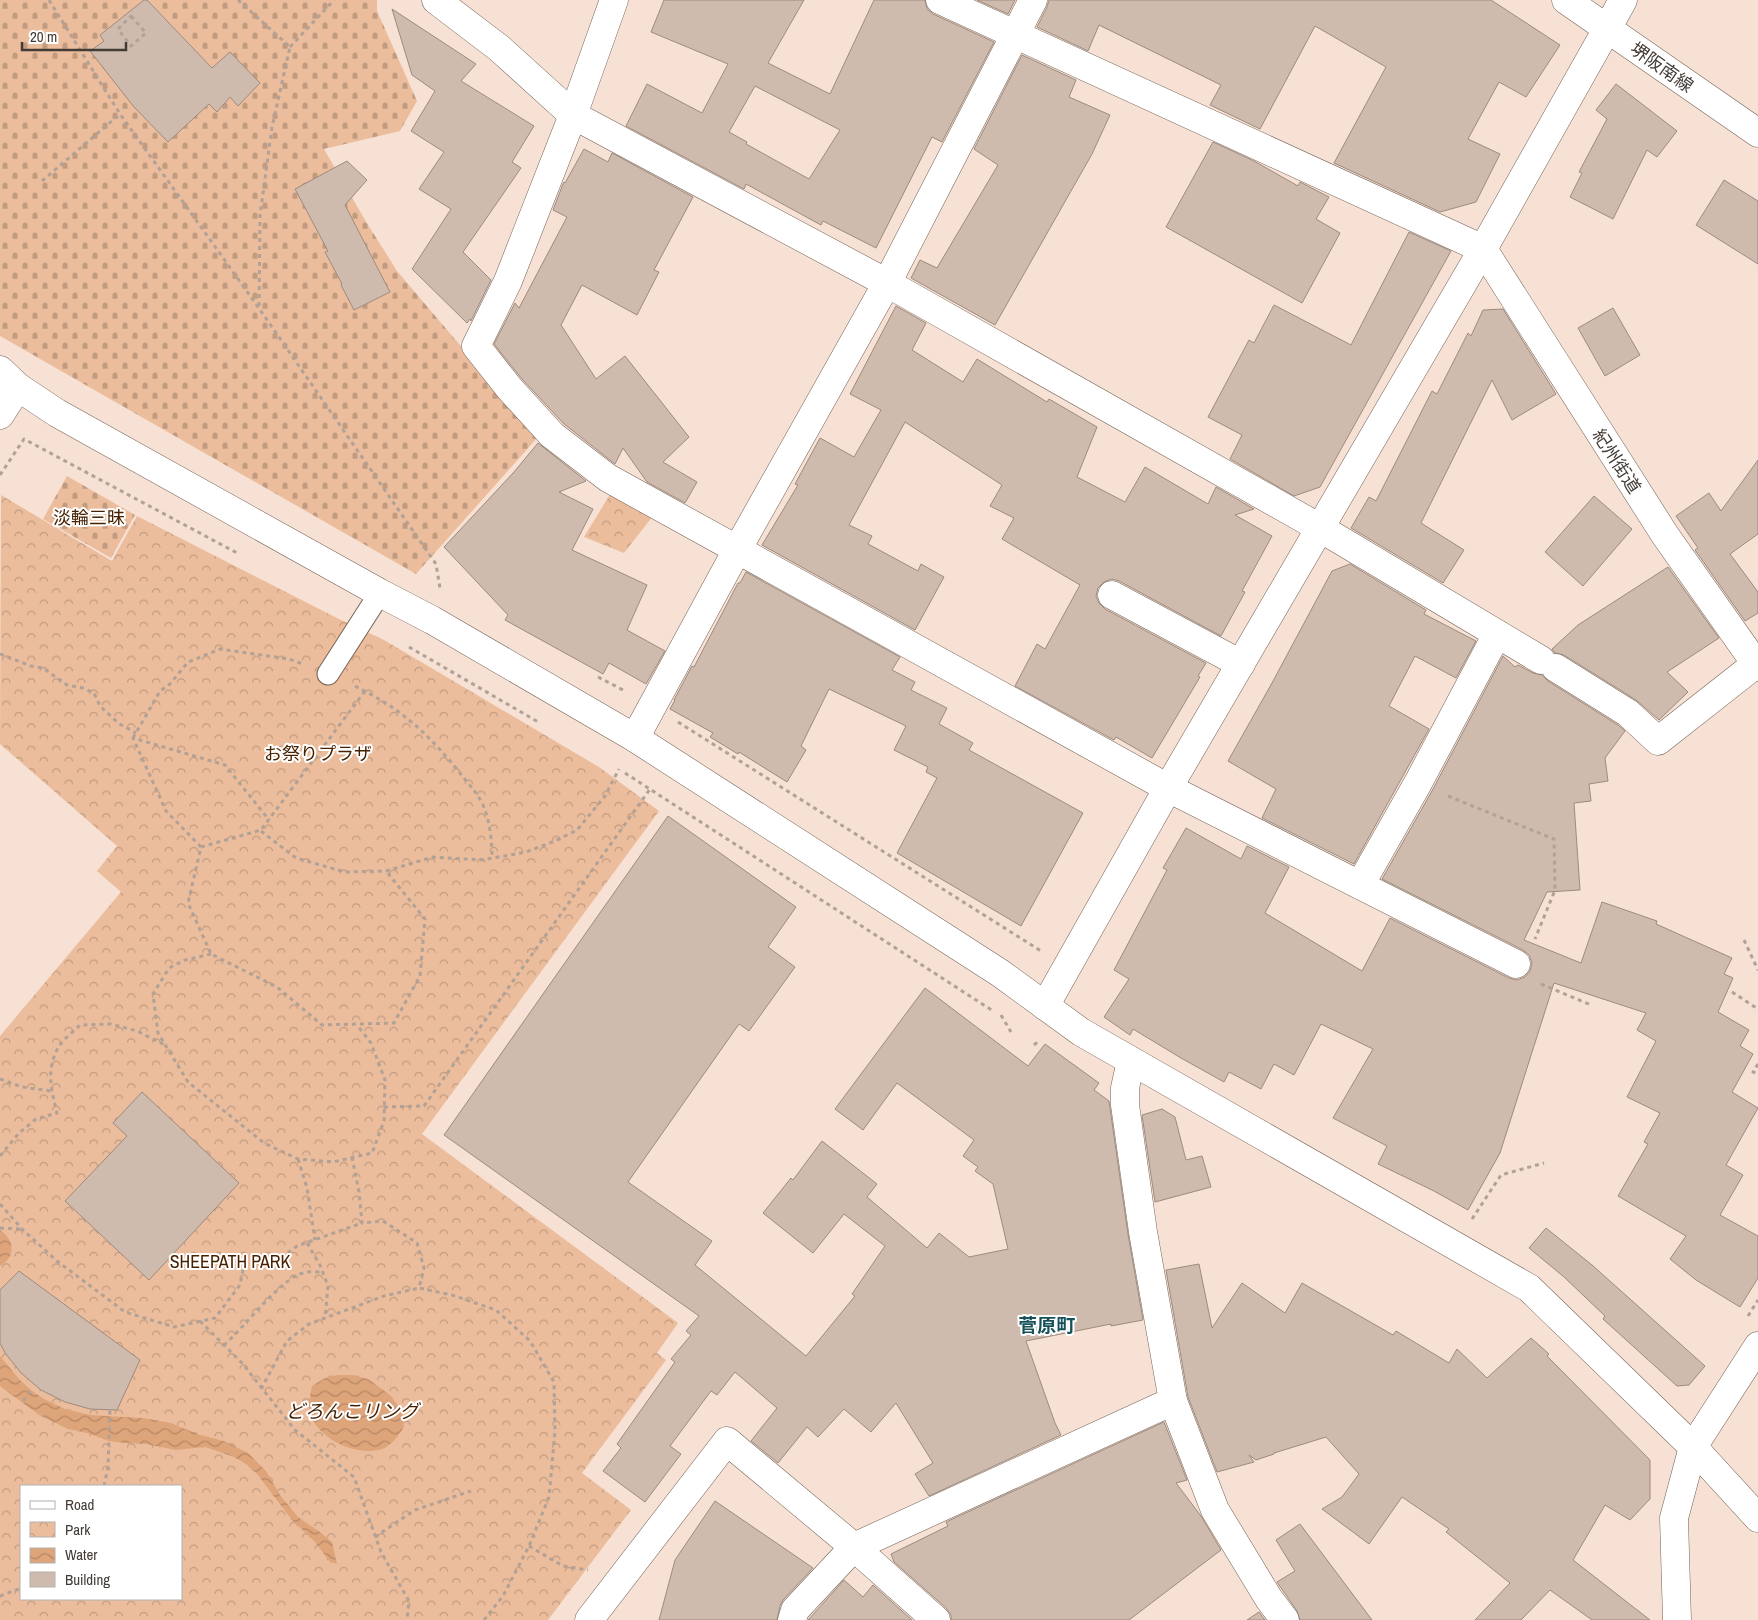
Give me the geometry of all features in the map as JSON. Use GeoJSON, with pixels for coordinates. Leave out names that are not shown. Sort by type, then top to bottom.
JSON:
{"type":"FeatureCollection","features":[{"type":"Feature","properties":{"kind":"street"},"geometry":{"type":"LineString","coordinates":[[436,0],[499,48],[573,115],[887,283],[1320,528],[1628,713],[1658,741],[1757,666]]}},
{"type":"Feature","properties":{"kind":"street"},"geometry":{"type":"LineString","coordinates":[[614,0],[573,115],[508,281],[476,346],[510,389],[552,436],[608,478],[1168,788],[1360,885],[1526,973]]}},
{"type":"Feature","properties":{"kind":"street"},"geometry":{"type":"LineString","coordinates":[[940,0],[1483,249]]}},
{"type":"Feature","properties":{"kind":"street"},"geometry":{"type":"LineString","coordinates":[[636,738],[737,550],[887,283],[1033,0]]}},
{"type":"Feature","properties":{"kind":"street","name":"堺阪南線"},"geometry":{"type":"LineString","coordinates":[[1566,0],[1758,133]]}},
{"type":"Feature","properties":{"kind":"street"},"geometry":{"type":"LineString","coordinates":[[1045,1006],[1168,788],[1483,249],[1624,0]]}},
{"type":"Feature","properties":{"kind":"street","name":"紀州街道"},"geometry":{"type":"LineString","coordinates":[[1483,249],[1665,535],[1757,666]]}},
{"type":"Feature","properties":{"kind":"street"},"geometry":{"type":"LineString","coordinates":[[0,415],[9,378],[57,413],[380,594],[432,620],[636,738],[1000,973],[1081,1032],[1529,1288],[1693,1447],[1758,1518]]}},
{"type":"Feature","properties":{"kind":"street"},"geometry":{"type":"LineString","coordinates":[[1112,595],[1240,664]]}},
{"type":"Feature","properties":{"kind":"street"},"geometry":{"type":"LineString","coordinates":[[1360,885],[1418,784],[1497,634]]}},
{"type":"Feature","properties":{"kind":"street"},"geometry":{"type":"LineString","coordinates":[[1130,1061],[1125,1088],[1125,1105],[1143,1232],[1173,1401],[1215,1510],[1269,1599],[1285,1620]]}},
{"type":"Feature","properties":{"kind":"street"},"geometry":{"type":"LineString","coordinates":[[1677,1620],[1674,1518],[1693,1447],[1758,1346]]}},
{"type":"Feature","properties":{"kind":"street"},"geometry":{"type":"LineString","coordinates":[[792,1620],[795,1610],[854,1548],[1173,1401]]}},
{"type":"Feature","properties":{"kind":"street"},"geometry":{"type":"LineString","coordinates":[[589,1620],[727,1440],[936,1620]]}},
{"type":"Feature","properties":{"kind":"lane"},"geometry":{"type":"LineString","coordinates":[[328,674],[380,594]]}},
{"type":"Feature","properties":{"kind":"path"},"geometry":{"type":"LineString","coordinates":[[49,0],[120,114],[259,309],[436,564],[440,593],[438,606],[432,620]]}},
{"type":"Feature","properties":{"kind":"path"},"geometry":{"type":"LineString","coordinates":[[238,0],[290,47]]}},
{"type":"Feature","properties":{"kind":"path"},"geometry":{"type":"LineString","coordinates":[[259,309],[260,216],[272,127],[290,47],[334,0]]}},
{"type":"Feature","properties":{"kind":"path"},"geometry":{"type":"LineString","coordinates":[[131,16],[146,33],[132,46],[118,29],[131,16]]}},
{"type":"Feature","properties":{"kind":"path"},"geometry":{"type":"LineString","coordinates":[[42,181],[120,114]]}},
{"type":"Feature","properties":{"kind":"path"},"geometry":{"type":"LineString","coordinates":[[0,475],[24,439],[247,558]]}},
{"type":"Feature","properties":{"kind":"path"},"geometry":{"type":"LineString","coordinates":[[363,621],[542,724]]}},
{"type":"Feature","properties":{"kind":"path"},"geometry":{"type":"LineString","coordinates":[[132,738],[160,692],[170,684],[188,662],[220,648],[289,659],[365,691],[391,707],[416,726],[476,791],[483,806],[492,836],[492,858]]}},
{"type":"Feature","properties":{"kind":"path"},"geometry":{"type":"LineString","coordinates":[[0,654],[31,666],[43,668],[67,685],[83,688],[94,693],[100,706],[118,723],[136,733]]}},
{"type":"Feature","properties":{"kind":"path"},"geometry":{"type":"LineString","coordinates":[[201,847],[261,830],[365,691]]}},
{"type":"Feature","properties":{"kind":"path"},"geometry":{"type":"LineString","coordinates":[[132,738],[225,765],[269,820]]}},
{"type":"Feature","properties":{"kind":"path"},"geometry":{"type":"LineString","coordinates":[[132,738],[166,812],[201,847]]}},
{"type":"Feature","properties":{"kind":"path"},"geometry":{"type":"LineString","coordinates":[[261,830],[296,858],[345,872],[386,871],[432,857],[482,860],[526,852],[577,830],[605,796],[619,768],[1002,1016],[1011,1032]]}},
{"type":"Feature","properties":{"kind":"path"},"geometry":{"type":"LineString","coordinates":[[1418,784],[1554,840],[1555,890],[1534,942]]}},
{"type":"Feature","properties":{"kind":"path"},"geometry":{"type":"LineString","coordinates":[[384,1108],[424,1106],[650,789]]}},
{"type":"Feature","properties":{"kind":"path"},"geometry":{"type":"LineString","coordinates":[[201,847],[188,903],[211,954],[276,987],[322,1025],[394,1023],[420,976],[425,919],[386,871]]}},
{"type":"Feature","properties":{"kind":"path"},"geometry":{"type":"LineString","coordinates":[[1744,940],[1758,970]]}},
{"type":"Feature","properties":{"kind":"path"},"geometry":{"type":"LineString","coordinates":[[211,954],[185,960],[168,968],[153,994],[158,1033],[188,1082],[264,1143],[298,1159],[333,1162],[372,1152],[384,1121],[385,1080],[371,1043],[357,1024]]}},
{"type":"Feature","properties":{"kind":"path"},"geometry":{"type":"LineString","coordinates":[[1526,973],[1591,1005]]}},
{"type":"Feature","properties":{"kind":"path"},"geometry":{"type":"LineString","coordinates":[[1732,992],[1758,1009]]}},
{"type":"Feature","properties":{"kind":"path"},"geometry":{"type":"LineString","coordinates":[[0,1156],[20,1133],[36,1119],[57,1113],[49,1074],[58,1047],[80,1025],[111,1024],[137,1031],[165,1045]]}},
{"type":"Feature","properties":{"kind":"path"},"geometry":{"type":"LineString","coordinates":[[1758,1064],[1753,1072],[1758,1074]]}},
{"type":"Feature","properties":{"kind":"path"},"geometry":{"type":"LineString","coordinates":[[0,1079],[22,1087],[51,1091]]}},
{"type":"Feature","properties":{"kind":"path"},"geometry":{"type":"LineString","coordinates":[[352,1157],[359,1192],[362,1223]]}},
{"type":"Feature","properties":{"kind":"path"},"geometry":{"type":"LineString","coordinates":[[298,1159],[307,1188],[315,1240]]}},
{"type":"Feature","properties":{"kind":"path"},"geometry":{"type":"LineString","coordinates":[[1468,1226],[1501,1175],[1544,1163]]}},
{"type":"Feature","properties":{"kind":"path"},"geometry":{"type":"LineString","coordinates":[[0,1204],[22,1229],[57,1261],[125,1312],[174,1327],[215,1318],[240,1285],[246,1255],[276,1261],[298,1246],[362,1223],[383,1221],[417,1243],[424,1268],[419,1288]]}},
{"type":"Feature","properties":{"kind":"path"},"geometry":{"type":"LineString","coordinates":[[0,1228],[22,1229]]}},
{"type":"Feature","properties":{"kind":"path"},"geometry":{"type":"LineString","coordinates":[[307,1243],[323,1272],[328,1286],[325,1318]]}},
{"type":"Feature","properties":{"kind":"path"},"geometry":{"type":"LineString","coordinates":[[224,1345],[237,1334],[266,1302],[291,1280],[303,1273],[323,1272]]}},
{"type":"Feature","properties":{"kind":"path"},"geometry":{"type":"LineString","coordinates":[[261,1388],[288,1341],[309,1324],[384,1296],[419,1288],[452,1294],[496,1310],[530,1341],[554,1382],[555,1432],[549,1497],[529,1546],[503,1596],[484,1620]]}},
{"type":"Feature","properties":{"kind":"path"},"geometry":{"type":"LineString","coordinates":[[200,1321],[242,1363],[295,1430],[354,1477],[381,1552],[409,1601],[407,1620]]}},
{"type":"Feature","properties":{"kind":"path"},"geometry":{"type":"LineString","coordinates":[[22,1401],[30,1390]]}},
{"type":"Feature","properties":{"kind":"path"},"geometry":{"type":"LineString","coordinates":[[104,1485],[108,1467],[110,1410]]}},
{"type":"Feature","properties":{"kind":"path"},"geometry":{"type":"LineString","coordinates":[[376,1537],[415,1510],[471,1491]]}},
{"type":"Feature","properties":{"kind":"path"},"geometry":{"type":"LineString","coordinates":[[529,1546],[563,1566],[622,1576]]}},
{"type":"Feature","properties":{"kind":"path"},"geometry":{"type":"LineString","coordinates":[[0,1596],[20,1588]]}},
{"type":"Feature","properties":{"kind":"green space"},"geometry":{"type":"Polygon","coordinates":[[[0,0],[377,0],[377,11],[417,101],[400,131],[324,149],[397,271],[538,437],[416,574],[0,336],[0,0]]]}},
{"type":"Feature","properties":{"kind":"green space","name":"淡輪三昧"},"geometry":{"type":"Polygon","coordinates":[[[67,476],[135,515],[111,558],[43,519],[67,476]]]}},
{"type":"Feature","properties":{"kind":"green space"},"geometry":{"type":"Polygon","coordinates":[[[614,488],[653,516],[624,553],[584,537],[614,488]]]}},
{"type":"Feature","properties":{"kind":"green space","name":"SHEEPATH PARK"},"geometry":{"type":"Polygon","coordinates":[[[1,495],[112,561],[137,516],[384,640],[599,767],[659,811],[422,1134],[678,1323],[657,1353],[666,1360],[582,1473],[631,1510],[548,1620],[0,1620],[0,1036],[121,892],[97,871],[117,846],[0,744],[1,495]]]}},
{"type":"Feature","properties":{"kind":"water"},"geometry":{"type":"Polygon","coordinates":[[[0,1230],[9,1239],[12,1248],[9,1258],[0,1266],[0,1230]]]}},
{"type":"Feature","properties":{"kind":"water"},"geometry":{"type":"Polygon","coordinates":[[[0,1356],[31,1390],[44,1399],[65,1409],[90,1415],[143,1418],[171,1423],[197,1434],[224,1441],[248,1453],[266,1471],[280,1495],[298,1517],[332,1542],[337,1564],[330,1562],[314,1541],[292,1520],[257,1474],[246,1464],[234,1457],[205,1447],[176,1450],[146,1444],[109,1441],[68,1429],[39,1415],[0,1386],[0,1356]]]}},
{"type":"Feature","properties":{"kind":"water","name":"どろんこリング"},"geometry":{"type":"Polygon","coordinates":[[[338,1375],[352,1375],[368,1379],[391,1396],[401,1410],[404,1427],[394,1441],[379,1450],[369,1451],[349,1448],[330,1439],[316,1425],[309,1409],[312,1386],[325,1378],[338,1375]]]}},
{"type":"Feature","properties":{"kind":"building"},"geometry":{"type":"Polygon","coordinates":[[[144,0],[147,0],[212,68],[230,52],[260,83],[238,106],[230,97],[217,112],[209,104],[168,142],[134,107],[90,51],[104,41],[100,35],[144,0]]]}},
{"type":"Feature","properties":{"kind":"building"},"geometry":{"type":"Polygon","coordinates":[[[664,0],[804,0],[768,63],[830,94],[874,0],[925,0],[927,9],[933,14],[994,42],[942,142],[932,137],[876,248],[823,221],[821,225],[746,184],[744,189],[626,126],[647,84],[702,113],[728,64],[651,32],[664,0]],[[755,86],[729,132],[747,142],[746,144],[809,179],[840,130],[755,86]]]}},
{"type":"Feature","properties":{"kind":"building"},"geometry":{"type":"Polygon","coordinates":[[[977,0],[1015,0],[1008,14],[977,0]]]}},
{"type":"Feature","properties":{"kind":"building"},"geometry":{"type":"Polygon","coordinates":[[[1049,0],[1491,0],[1560,45],[1526,97],[1499,82],[1468,139],[1500,154],[1476,202],[1440,212],[1334,163],[1386,67],[1315,26],[1260,129],[1210,105],[1221,85],[1099,25],[1088,51],[1037,27],[1049,0]]]}},
{"type":"Feature","properties":{"kind":"building"},"geometry":{"type":"Polygon","coordinates":[[[392,9],[476,64],[461,81],[534,126],[512,162],[521,168],[463,252],[491,280],[471,321],[470,319],[467,323],[412,269],[451,209],[419,189],[444,152],[411,131],[435,91],[412,75],[392,9]]]}},
{"type":"Feature","properties":{"kind":"building"},"geometry":{"type":"Polygon","coordinates":[[[1022,55],[1076,80],[1069,97],[1110,115],[1092,154],[995,325],[911,278],[920,260],[937,268],[998,165],[974,149],[1022,55]]]}},
{"type":"Feature","properties":{"kind":"building"},"geometry":{"type":"Polygon","coordinates":[[[1616,84],[1677,131],[1657,157],[1647,150],[1613,219],[1570,197],[1582,173],[1579,172],[1607,119],[1596,110],[1616,84]]]}},
{"type":"Feature","properties":{"kind":"building"},"geometry":{"type":"Polygon","coordinates":[[[1213,142],[1254,161],[1298,186],[1300,182],[1329,197],[1316,219],[1340,233],[1302,303],[1166,227],[1213,142]]]}},
{"type":"Feature","properties":{"kind":"building"},"geometry":{"type":"Polygon","coordinates":[[[584,149],[608,162],[612,153],[693,197],[654,270],[659,272],[637,315],[582,285],[561,325],[596,379],[625,356],[689,437],[663,462],[697,482],[685,503],[647,482],[623,448],[615,464],[563,423],[522,379],[494,344],[515,303],[519,308],[567,217],[553,210],[564,182],[584,149]]]}},
{"type":"Feature","properties":{"kind":"building"},"geometry":{"type":"Polygon","coordinates":[[[347,161],[367,180],[345,205],[390,292],[354,310],[325,252],[328,251],[295,189],[347,161]]]}},
{"type":"Feature","properties":{"kind":"building"},"geometry":{"type":"Polygon","coordinates":[[[1724,180],[1758,201],[1758,264],[1696,225],[1724,180]]]}},
{"type":"Feature","properties":{"kind":"building"},"geometry":{"type":"Polygon","coordinates":[[[1409,232],[1451,251],[1320,487],[1294,496],[1230,459],[1242,435],[1208,417],[1249,340],[1254,343],[1274,305],[1351,345],[1409,232]]]}},
{"type":"Feature","properties":{"kind":"building"},"geometry":{"type":"Polygon","coordinates":[[[896,306],[926,323],[912,350],[963,382],[977,359],[1047,402],[1049,399],[1097,427],[1077,477],[1125,502],[1145,467],[1208,504],[1216,487],[1254,509],[1235,515],[1272,536],[1242,591],[1245,592],[1221,636],[1119,581],[1112,579],[1104,582],[1098,588],[1096,596],[1099,603],[1105,609],[1206,663],[1198,676],[1200,677],[1152,758],[1116,737],[1114,740],[1112,739],[1015,686],[1037,644],[1045,649],[1080,585],[1002,539],[1014,518],[990,506],[1002,485],[905,422],[849,525],[872,536],[868,544],[918,571],[921,564],[944,577],[915,630],[762,545],[798,485],[795,484],[820,438],[854,457],[881,410],[850,394],[896,306]]]}},
{"type":"Feature","properties":{"kind":"building"},"geometry":{"type":"Polygon","coordinates":[[[1613,308],[1640,355],[1605,376],[1578,328],[1613,308]]]}},
{"type":"Feature","properties":{"kind":"building"},"geometry":{"type":"Polygon","coordinates":[[[1503,309],[1556,394],[1512,420],[1492,380],[1421,523],[1464,550],[1443,583],[1351,528],[1369,497],[1376,501],[1432,391],[1437,394],[1468,333],[1471,336],[1483,310],[1503,309]]]}},
{"type":"Feature","properties":{"kind":"building"},"geometry":{"type":"Polygon","coordinates":[[[538,443],[586,481],[559,492],[593,509],[572,550],[647,585],[627,630],[665,651],[646,684],[609,663],[603,674],[505,620],[508,615],[444,547],[514,472],[538,443]]]}},
{"type":"Feature","properties":{"kind":"building"},"geometry":{"type":"Polygon","coordinates":[[[1758,460],[1758,534],[1730,554],[1758,592],[1758,613],[1745,621],[1695,550],[1698,548],[1676,516],[1709,493],[1721,511],[1758,460]]]}},
{"type":"Feature","properties":{"kind":"building"},"geometry":{"type":"Polygon","coordinates":[[[1594,496],[1632,529],[1583,586],[1545,552],[1594,496]]]}},
{"type":"Feature","properties":{"kind":"building"},"geometry":{"type":"Polygon","coordinates":[[[1350,564],[1426,610],[1424,614],[1476,641],[1456,678],[1415,656],[1389,706],[1429,729],[1354,864],[1262,818],[1276,789],[1228,761],[1332,571],[1350,564]]]}},
{"type":"Feature","properties":{"kind":"building"},"geometry":{"type":"Polygon","coordinates":[[[1668,567],[1719,638],[1667,672],[1688,692],[1659,720],[1636,700],[1564,655],[1555,653],[1552,649],[1578,625],[1668,567]]]}},
{"type":"Feature","properties":{"kind":"building"},"geometry":{"type":"Polygon","coordinates":[[[746,572],[900,657],[892,670],[915,682],[911,690],[947,708],[939,724],[973,743],[969,750],[1083,813],[1021,926],[897,853],[937,778],[926,772],[928,767],[894,750],[906,726],[829,689],[801,746],[806,750],[787,782],[739,752],[738,754],[710,737],[713,733],[670,709],[738,583],[740,583],[746,572]]]}},
{"type":"Feature","properties":{"kind":"building"},"geometry":{"type":"Polygon","coordinates":[[[1503,656],[1515,667],[1518,665],[1533,673],[1542,675],[1548,681],[1625,731],[1605,758],[1608,781],[1589,784],[1591,801],[1574,803],[1580,890],[1547,892],[1524,940],[1581,963],[1602,902],[1657,921],[1656,924],[1732,958],[1724,974],[1733,978],[1718,1012],[1749,1030],[1740,1046],[1753,1054],[1732,1092],[1758,1108],[1726,1165],[1743,1175],[1720,1215],[1758,1236],[1758,1278],[1740,1307],[1696,1280],[1670,1259],[1686,1236],[1618,1196],[1648,1144],[1644,1142],[1660,1113],[1627,1097],[1656,1041],[1637,1030],[1646,1013],[1554,983],[1500,1153],[1468,1210],[1378,1164],[1387,1146],[1333,1118],[1373,1049],[1321,1024],[1294,1075],[1274,1064],[1261,1089],[1229,1072],[1224,1082],[1133,1029],[1130,1035],[1104,1017],[1129,979],[1114,970],[1167,870],[1163,868],[1186,828],[1241,859],[1247,846],[1289,867],[1265,913],[1362,971],[1390,918],[1509,978],[1517,980],[1525,977],[1530,971],[1532,963],[1529,955],[1523,950],[1382,879],[1432,791],[1503,656]]]}},
{"type":"Feature","properties":{"kind":"building"},"geometry":{"type":"Polygon","coordinates":[[[668,816],[796,907],[768,947],[795,967],[749,1031],[739,1024],[628,1182],[712,1241],[695,1265],[806,1356],[855,1296],[852,1294],[885,1246],[844,1214],[813,1253],[763,1213],[791,1178],[793,1180],[822,1141],[877,1184],[867,1197],[927,1248],[939,1233],[969,1257],[1008,1249],[993,1184],[975,1171],[978,1167],[963,1156],[974,1140],[897,1083],[863,1130],[835,1109],[925,988],[1028,1066],[1045,1044],[1099,1083],[1094,1090],[1109,1101],[1128,1234],[1143,1320],[1111,1326],[1111,1324],[1026,1341],[1061,1435],[929,1496],[915,1474],[933,1463],[896,1403],[871,1432],[844,1409],[818,1437],[807,1427],[778,1463],[751,1441],[777,1408],[735,1372],[717,1395],[711,1391],[670,1446],[681,1454],[645,1502],[603,1471],[621,1448],[617,1444],[675,1362],[671,1359],[691,1335],[686,1331],[699,1316],[444,1135],[668,816]]]}},
{"type":"Feature","properties":{"kind":"building"},"geometry":{"type":"Polygon","coordinates":[[[142,1092],[239,1183],[149,1280],[65,1201],[127,1136],[113,1123],[142,1092]]]}},
{"type":"Feature","properties":{"kind":"building"},"geometry":{"type":"Polygon","coordinates":[[[1162,1109],[1175,1117],[1186,1160],[1202,1156],[1211,1187],[1155,1202],[1142,1115],[1162,1109]]]}},
{"type":"Feature","properties":{"kind":"building"},"geometry":{"type":"Polygon","coordinates":[[[1546,1228],[1592,1265],[1705,1366],[1689,1385],[1677,1386],[1603,1319],[1605,1316],[1564,1277],[1529,1248],[1546,1228]]]}},
{"type":"Feature","properties":{"kind":"building"},"geometry":{"type":"Polygon","coordinates":[[[1199,1264],[1212,1328],[1242,1283],[1285,1313],[1302,1283],[1393,1335],[1396,1331],[1449,1363],[1457,1349],[1487,1378],[1531,1338],[1549,1354],[1547,1356],[1650,1460],[1650,1499],[1630,1520],[1605,1505],[1573,1560],[1650,1620],[1592,1620],[1550,1590],[1521,1620],[1475,1620],[1510,1583],[1446,1532],[1449,1529],[1402,1497],[1369,1544],[1322,1509],[1342,1497],[1359,1474],[1326,1437],[1256,1460],[1249,1455],[1254,1462],[1217,1472],[1188,1397],[1166,1270],[1199,1264]]]}},
{"type":"Feature","properties":{"kind":"building"},"geometry":{"type":"Polygon","coordinates":[[[19,1271],[140,1360],[117,1410],[90,1409],[65,1402],[41,1390],[21,1373],[5,1353],[0,1343],[0,1290],[19,1271]]]}},
{"type":"Feature","properties":{"kind":"building"},"geometry":{"type":"Polygon","coordinates":[[[1164,1422],[1187,1480],[1176,1483],[1201,1516],[1221,1550],[1129,1620],[951,1620],[951,1615],[946,1608],[894,1562],[891,1554],[948,1526],[946,1522],[1164,1422]]]}},
{"type":"Feature","properties":{"kind":"building"},"geometry":{"type":"Polygon","coordinates":[[[715,1501],[813,1568],[783,1600],[777,1620],[659,1620],[675,1560],[715,1501]]]}},
{"type":"Feature","properties":{"kind":"building"},"geometry":{"type":"Polygon","coordinates":[[[1300,1524],[1372,1620],[1300,1620],[1297,1611],[1277,1582],[1295,1571],[1276,1540],[1300,1524]]]}},
{"type":"Feature","properties":{"kind":"building"},"geometry":{"type":"Polygon","coordinates":[[[844,1580],[863,1597],[873,1585],[912,1620],[808,1620],[844,1580]]]}},
{"type":"Feature","properties":{"kind":"building"},"geometry":{"type":"Polygon","coordinates":[[[1259,1612],[1265,1620],[1247,1620],[1259,1612]]]}},
{"type":"Feature","properties":{"kind":"district","name":"菅原町"},"geometry":{"type":"Point","coordinates":[1047,1325]}},
{"type":"Feature","properties":{"kind":"park label","name":"お祭りプラザ"},"geometry":{"type":"Point","coordinates":[318,753]}}]}
